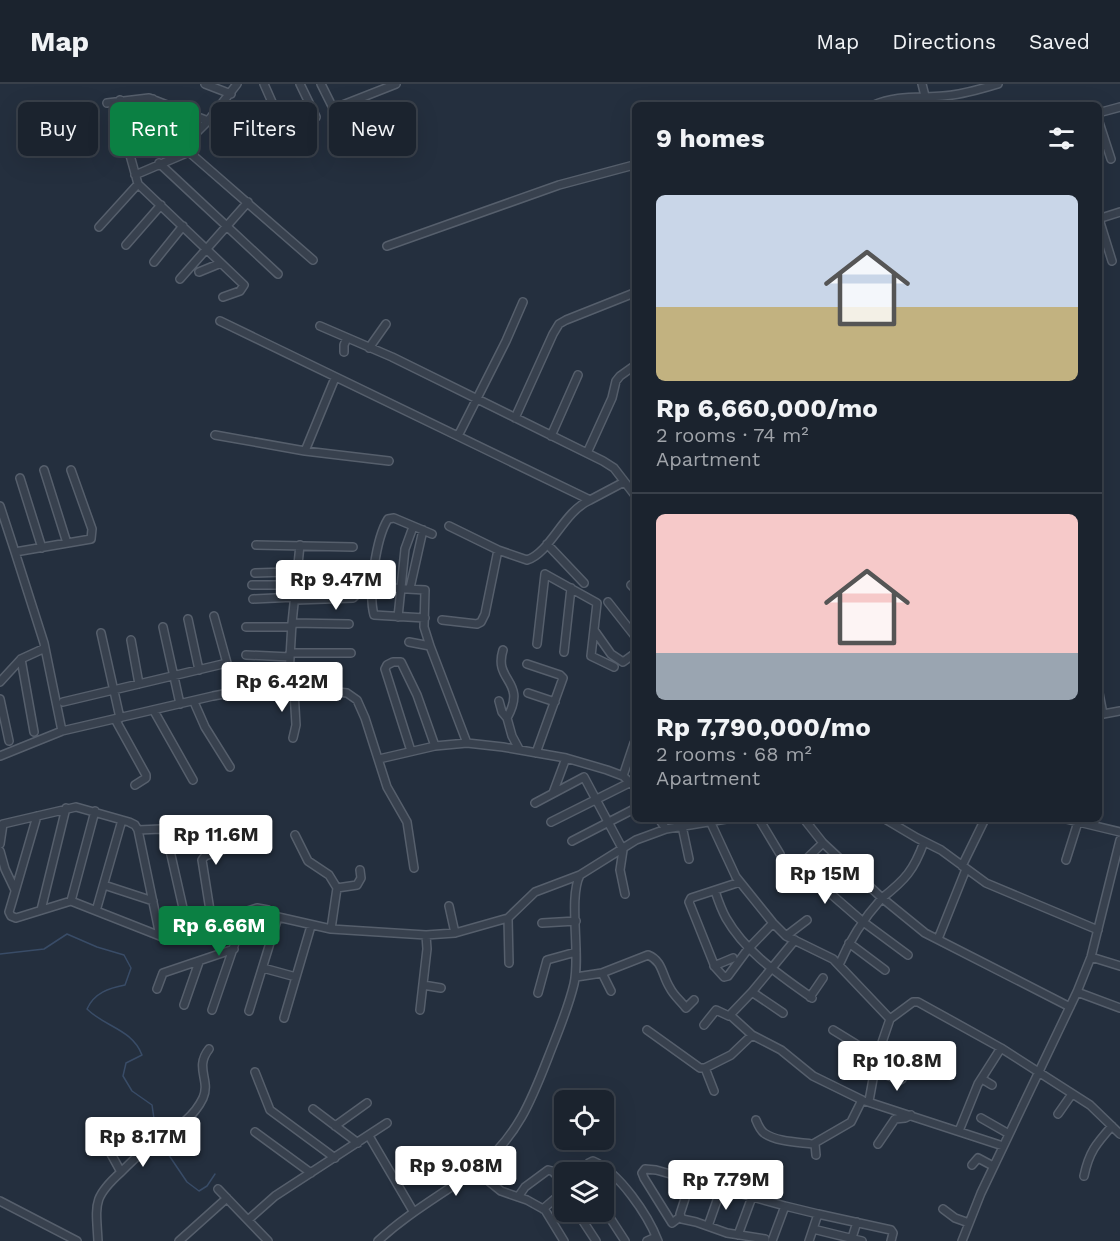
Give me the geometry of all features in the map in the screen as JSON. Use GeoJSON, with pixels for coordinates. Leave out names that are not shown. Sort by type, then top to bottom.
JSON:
{"type":"FeatureCollection","features":[{"type":"Feature","properties":{"kind":"street"},"geometry":{"type":"LineString","coordinates":[[206,84],[231,94]]}},
{"type":"Feature","properties":{"kind":"street"},"geometry":{"type":"LineString","coordinates":[[199,130],[237,84]]}},
{"type":"Feature","properties":{"kind":"street"},"geometry":{"type":"LineString","coordinates":[[264,84],[272,102]]}},
{"type":"Feature","properties":{"kind":"street"},"geometry":{"type":"LineString","coordinates":[[300,84],[309,102]]}},
{"type":"Feature","properties":{"kind":"street"},"geometry":{"type":"LineString","coordinates":[[321,84],[335,108],[396,84]]}},
{"type":"Feature","properties":{"kind":"street"},"geometry":{"type":"LineString","coordinates":[[922,84],[925,96]]}},
{"type":"Feature","properties":{"kind":"street"},"geometry":{"type":"LineString","coordinates":[[882,102],[960,94],[998,84]]}},
{"type":"Feature","properties":{"kind":"street"},"geometry":{"type":"LineString","coordinates":[[107,102],[153,99],[208,121]]}},
{"type":"Feature","properties":{"kind":"street"},"geometry":{"type":"LineString","coordinates":[[120,100],[128,148],[138,184],[244,285],[240,291],[223,297]]}},
{"type":"Feature","properties":{"kind":"street"},"geometry":{"type":"LineString","coordinates":[[1102,112],[1120,107]]}},
{"type":"Feature","properties":{"kind":"street"},"geometry":{"type":"LineString","coordinates":[[1102,131],[1111,159]]}},
{"type":"Feature","properties":{"kind":"street"},"geometry":{"type":"LineString","coordinates":[[135,175],[178,156]]}},
{"type":"Feature","properties":{"kind":"street"},"geometry":{"type":"LineString","coordinates":[[194,156],[313,260]]}},
{"type":"Feature","properties":{"kind":"street"},"geometry":{"type":"LineString","coordinates":[[159,163],[278,274]]}},
{"type":"Feature","properties":{"kind":"street"},"geometry":{"type":"LineString","coordinates":[[387,246],[560,185],[632,166]]}},
{"type":"Feature","properties":{"kind":"street"},"geometry":{"type":"LineString","coordinates":[[99,227],[138,184]]}},
{"type":"Feature","properties":{"kind":"street"},"geometry":{"type":"LineString","coordinates":[[180,279],[248,202]]}},
{"type":"Feature","properties":{"kind":"street"},"geometry":{"type":"LineString","coordinates":[[126,245],[160,205]]}},
{"type":"Feature","properties":{"kind":"street"},"geometry":{"type":"LineString","coordinates":[[1102,218],[1120,212]]}},
{"type":"Feature","properties":{"kind":"street"},"geometry":{"type":"LineString","coordinates":[[154,262],[183,226]]}},
{"type":"Feature","properties":{"kind":"street"},"geometry":{"type":"LineString","coordinates":[[1102,229],[1112,261]]}},
{"type":"Feature","properties":{"kind":"street"},"geometry":{"type":"LineString","coordinates":[[199,272],[221,263]]}},
{"type":"Feature","properties":{"kind":"street"},"geometry":{"type":"LineString","coordinates":[[515,418],[559,324],[632,294]]}},
{"type":"Feature","properties":{"kind":"street"},"geometry":{"type":"LineString","coordinates":[[458,436],[523,302]]}},
{"type":"Feature","properties":{"kind":"street"},"geometry":{"type":"LineString","coordinates":[[220,321],[591,500]]}},
{"type":"Feature","properties":{"kind":"street"},"geometry":{"type":"LineString","coordinates":[[369,348],[386,324]]}},
{"type":"Feature","properties":{"kind":"street"},"geometry":{"type":"LineString","coordinates":[[320,326],[477,399],[610,465],[632,492]]}},
{"type":"Feature","properties":{"kind":"street"},"geometry":{"type":"LineString","coordinates":[[344,352],[347,338]]}},
{"type":"Feature","properties":{"kind":"street"},"geometry":{"type":"LineString","coordinates":[[587,453],[612,398],[618,379],[632,368]]}},
{"type":"Feature","properties":{"kind":"street"},"geometry":{"type":"LineString","coordinates":[[551,436],[578,375]]}},
{"type":"Feature","properties":{"kind":"street"},"geometry":{"type":"LineString","coordinates":[[305,451],[335,378]]}},
{"type":"Feature","properties":{"kind":"street"},"geometry":{"type":"LineString","coordinates":[[215,435],[305,451],[389,461]]}},
{"type":"Feature","properties":{"kind":"street"},"geometry":{"type":"LineString","coordinates":[[44,470],[67,543]]}},
{"type":"Feature","properties":{"kind":"street"},"geometry":{"type":"LineString","coordinates":[[15,552],[91,538],[92,534],[71,470]]}},
{"type":"Feature","properties":{"kind":"street"},"geometry":{"type":"LineString","coordinates":[[20,478],[42,548]]}},
{"type":"Feature","properties":{"kind":"street"},"geometry":{"type":"LineString","coordinates":[[449,526],[498,550],[527,560],[537,555],[572,513],[624,482]]}},
{"type":"Feature","properties":{"kind":"street"},"geometry":{"type":"LineString","coordinates":[[0,506],[45,648],[63,731]]}},
{"type":"Feature","properties":{"kind":"street"},"geometry":{"type":"LineString","coordinates":[[425,618],[373,614],[373,587],[377,547],[390,518],[432,534]]}},
{"type":"Feature","properties":{"kind":"street"},"geometry":{"type":"LineString","coordinates":[[406,588],[405,549],[413,527]]}},
{"type":"Feature","properties":{"kind":"street"},"geometry":{"type":"LineString","coordinates":[[398,617],[423,530]]}},
{"type":"Feature","properties":{"kind":"street"},"geometry":{"type":"LineString","coordinates":[[256,545],[300,544],[354,547]]}},
{"type":"Feature","properties":{"kind":"street"},"geometry":{"type":"LineString","coordinates":[[294,738],[296,725],[291,692],[290,655],[300,544]]}},
{"type":"Feature","properties":{"kind":"street"},"geometry":{"type":"LineString","coordinates":[[547,544],[584,583]]}},
{"type":"Feature","properties":{"kind":"street"},"geometry":{"type":"LineString","coordinates":[[442,620],[477,624],[481,622],[485,615],[498,550]]}},
{"type":"Feature","properties":{"kind":"street"},"geometry":{"type":"LineString","coordinates":[[255,573],[354,570]]}},
{"type":"Feature","properties":{"kind":"street"},"geometry":{"type":"LineString","coordinates":[[537,644],[545,574],[597,603],[591,656],[614,667]]}},
{"type":"Feature","properties":{"kind":"street"},"geometry":{"type":"LineString","coordinates":[[252,585],[297,585]]}},
{"type":"Feature","properties":{"kind":"street"},"geometry":{"type":"LineString","coordinates":[[373,587],[425,591],[425,630],[467,743]]}},
{"type":"Feature","properties":{"kind":"street"},"geometry":{"type":"LineString","coordinates":[[564,652],[571,588]]}},
{"type":"Feature","properties":{"kind":"street"},"geometry":{"type":"LineString","coordinates":[[253,599],[353,598],[356,595]]}},
{"type":"Feature","properties":{"kind":"street"},"geometry":{"type":"LineString","coordinates":[[608,602],[632,632]]}},
{"type":"Feature","properties":{"kind":"street"},"geometry":{"type":"LineString","coordinates":[[63,702],[227,663],[214,616]]}},
{"type":"Feature","properties":{"kind":"street"},"geometry":{"type":"LineString","coordinates":[[188,619],[199,670]]}},
{"type":"Feature","properties":{"kind":"street"},"geometry":{"type":"LineString","coordinates":[[246,627],[349,624]]}},
{"type":"Feature","properties":{"kind":"street"},"geometry":{"type":"LineString","coordinates":[[163,627],[180,704]]}},
{"type":"Feature","properties":{"kind":"street"},"geometry":{"type":"LineString","coordinates":[[594,630],[611,654],[623,662],[632,655]]}},
{"type":"Feature","properties":{"kind":"street"},"geometry":{"type":"LineString","coordinates":[[101,633],[118,718],[146,775],[146,778],[135,784]]}},
{"type":"Feature","properties":{"kind":"street"},"geometry":{"type":"LineString","coordinates":[[131,640],[139,684]]}},
{"type":"Feature","properties":{"kind":"street"},"geometry":{"type":"LineString","coordinates":[[409,642],[430,646]]}},
{"type":"Feature","properties":{"kind":"street"},"geometry":{"type":"LineString","coordinates":[[0,682],[21,659],[45,648]]}},
{"type":"Feature","properties":{"kind":"street"},"geometry":{"type":"LineString","coordinates":[[503,650],[502,668],[514,691],[513,707],[507,718]]}},
{"type":"Feature","properties":{"kind":"street"},"geometry":{"type":"LineString","coordinates":[[246,656],[351,653]]}},
{"type":"Feature","properties":{"kind":"street"},"geometry":{"type":"LineString","coordinates":[[21,659],[34,732]]}},
{"type":"Feature","properties":{"kind":"street"},"geometry":{"type":"LineString","coordinates":[[411,751],[385,669],[387,664],[393,662],[401,662],[408,674],[435,746]]}},
{"type":"Feature","properties":{"kind":"street"},"geometry":{"type":"LineString","coordinates":[[527,664],[562,676],[563,679],[536,753]]}},
{"type":"Feature","properties":{"kind":"street"},"geometry":{"type":"LineString","coordinates":[[0,756],[63,731],[213,696],[240,691],[337,692],[355,697],[361,707],[387,786],[407,822],[414,868]]}},
{"type":"Feature","properties":{"kind":"street"},"geometry":{"type":"LineString","coordinates":[[528,693],[555,702]]}},
{"type":"Feature","properties":{"kind":"street"},"geometry":{"type":"LineString","coordinates":[[0,699],[9,741]]}},
{"type":"Feature","properties":{"kind":"street"},"geometry":{"type":"LineString","coordinates":[[499,701],[519,749]]}},
{"type":"Feature","properties":{"kind":"street"},"geometry":{"type":"LineString","coordinates":[[194,702],[205,727],[230,767]]}},
{"type":"Feature","properties":{"kind":"street"},"geometry":{"type":"LineString","coordinates":[[154,711],[193,780]]}},
{"type":"Feature","properties":{"kind":"street"},"geometry":{"type":"LineString","coordinates":[[1102,715],[1120,711]]}},
{"type":"Feature","properties":{"kind":"street"},"geometry":{"type":"LineString","coordinates":[[379,759],[435,746],[467,743],[519,749],[566,758],[623,776],[632,783]]}},
{"type":"Feature","properties":{"kind":"street"},"geometry":{"type":"LineString","coordinates":[[623,776],[632,749]]}},
{"type":"Feature","properties":{"kind":"street"},"geometry":{"type":"LineString","coordinates":[[553,794],[566,758]]}},
{"type":"Feature","properties":{"kind":"street"},"geometry":{"type":"LineString","coordinates":[[535,803],[602,768]]}},
{"type":"Feature","properties":{"kind":"street"},"geometry":{"type":"LineString","coordinates":[[584,777],[622,847],[620,870],[625,894]]}},
{"type":"Feature","properties":{"kind":"street"},"geometry":{"type":"LineString","coordinates":[[551,822],[632,784]]}},
{"type":"Feature","properties":{"kind":"street"},"geometry":{"type":"LineString","coordinates":[[41,910],[66,808]]}},
{"type":"Feature","properties":{"kind":"street"},"geometry":{"type":"LineString","coordinates":[[0,844],[2,824],[66,808],[95,811],[133,824],[138,830],[160,936]]}},
{"type":"Feature","properties":{"kind":"street"},"geometry":{"type":"LineString","coordinates":[[572,841],[632,810]]}},
{"type":"Feature","properties":{"kind":"street"},"geometry":{"type":"LineString","coordinates":[[71,901],[95,811]]}},
{"type":"Feature","properties":{"kind":"street"},"geometry":{"type":"LineString","coordinates":[[37,816],[9,912],[12,917],[16,918],[71,901],[160,936],[173,935],[254,908],[268,910],[278,917],[331,929],[426,935],[455,933],[508,918],[535,892],[580,875],[636,840],[666,829],[704,822]]}},
{"type":"Feature","properties":{"kind":"street"},"geometry":{"type":"LineString","coordinates":[[96,911],[122,820]]}},
{"type":"Feature","properties":{"kind":"street"},"geometry":{"type":"LineString","coordinates":[[661,822],[666,829]]}},
{"type":"Feature","properties":{"kind":"street"},"geometry":{"type":"LineString","coordinates":[[710,822],[719,844],[740,882],[773,923],[786,936],[833,959],[890,1019]]}},
{"type":"Feature","properties":{"kind":"street"},"geometry":{"type":"LineString","coordinates":[[761,822],[780,854]]}},
{"type":"Feature","properties":{"kind":"street"},"geometry":{"type":"LineString","coordinates":[[806,822],[823,843],[882,898],[925,933],[1070,1007]]}},
{"type":"Feature","properties":{"kind":"street"},"geometry":{"type":"LineString","coordinates":[[894,822],[924,842],[941,850],[986,883],[1098,930]]}},
{"type":"Feature","properties":{"kind":"street"},"geometry":{"type":"LineString","coordinates":[[938,939],[964,867],[984,822]]}},
{"type":"Feature","properties":{"kind":"street"},"geometry":{"type":"LineString","coordinates":[[1066,860],[1078,822],[1120,832]]}},
{"type":"Feature","properties":{"kind":"street"},"geometry":{"type":"LineString","coordinates":[[682,826],[689,859]]}},
{"type":"Feature","properties":{"kind":"street"},"geometry":{"type":"LineString","coordinates":[[223,828],[228,848]]}},
{"type":"Feature","properties":{"kind":"street"},"geometry":{"type":"LineString","coordinates":[[138,830],[161,829],[166,832],[188,930]]}},
{"type":"Feature","properties":{"kind":"street"},"geometry":{"type":"LineString","coordinates":[[296,835],[308,861],[329,875],[337,888],[331,929]]}},
{"type":"Feature","properties":{"kind":"street"},"geometry":{"type":"LineString","coordinates":[[963,1238],[993,1166],[1070,1007],[1091,957],[1120,840]]}},
{"type":"Feature","properties":{"kind":"street"},"geometry":{"type":"LineString","coordinates":[[212,923],[202,859],[240,841]]}},
{"type":"Feature","properties":{"kind":"street"},"geometry":{"type":"LineString","coordinates":[[839,965],[862,921],[882,898],[905,880],[917,863],[924,842]]}},
{"type":"Feature","properties":{"kind":"street"},"geometry":{"type":"LineString","coordinates":[[823,843],[801,864],[801,868],[862,921],[908,955]]}},
{"type":"Feature","properties":{"kind":"street"},"geometry":{"type":"LineString","coordinates":[[0,851],[15,890]]}},
{"type":"Feature","properties":{"kind":"street"},"geometry":{"type":"LineString","coordinates":[[337,888],[357,885],[361,878],[360,870]]}},
{"type":"Feature","properties":{"kind":"street"},"geometry":{"type":"LineString","coordinates":[[378,1241],[413,1211],[475,1170],[500,1147],[522,1120],[539,1082],[576,977],[576,888],[580,875]]}},
{"type":"Feature","properties":{"kind":"street"},"geometry":{"type":"LineString","coordinates":[[1110,878],[1120,879]]}},
{"type":"Feature","properties":{"kind":"street"},"geometry":{"type":"LineString","coordinates":[[740,882],[691,898],[689,902],[714,966],[726,978],[748,949],[773,923]]}},
{"type":"Feature","properties":{"kind":"street"},"geometry":{"type":"LineString","coordinates":[[104,885],[153,901]]}},
{"type":"Feature","properties":{"kind":"street"},"geometry":{"type":"LineString","coordinates":[[715,891],[725,917],[748,949],[772,969],[811,998],[822,978]]}},
{"type":"Feature","properties":{"kind":"street"},"geometry":{"type":"LineString","coordinates":[[449,906],[455,933]]}},
{"type":"Feature","properties":{"kind":"street"},"geometry":{"type":"LineString","coordinates":[[213,1010],[246,911]]}},
{"type":"Feature","properties":{"kind":"street"},"geometry":{"type":"LineString","coordinates":[[249,1011],[278,917]]}},
{"type":"Feature","properties":{"kind":"street"},"geometry":{"type":"LineString","coordinates":[[508,918],[509,963]]}},
{"type":"Feature","properties":{"kind":"street"},"geometry":{"type":"LineString","coordinates":[[786,936],[807,920]]}},
{"type":"Feature","properties":{"kind":"street"},"geometry":{"type":"LineString","coordinates":[[542,923],[576,921]]}},
{"type":"Feature","properties":{"kind":"street"},"geometry":{"type":"LineString","coordinates":[[284,1018],[311,926]]}},
{"type":"Feature","properties":{"kind":"street"},"geometry":{"type":"LineString","coordinates":[[420,1010],[427,949],[426,935]]}},
{"type":"Feature","properties":{"kind":"street"},"geometry":{"type":"LineString","coordinates":[[730,1015],[795,940]]}},
{"type":"Feature","properties":{"kind":"street"},"geometry":{"type":"LineString","coordinates":[[849,944],[885,970]]}},
{"type":"Feature","properties":{"kind":"street"},"geometry":{"type":"LineString","coordinates":[[157,989],[163,973],[234,950]]}},
{"type":"Feature","properties":{"kind":"street"},"geometry":{"type":"LineString","coordinates":[[538,993],[547,960],[576,952]]}},
{"type":"Feature","properties":{"kind":"street"},"geometry":{"type":"LineString","coordinates":[[576,977],[602,973],[650,956],[659,963],[670,990],[687,1008],[694,1000]]}},
{"type":"Feature","properties":{"kind":"street"},"geometry":{"type":"LineString","coordinates":[[1091,957],[1120,966]]}},
{"type":"Feature","properties":{"kind":"street"},"geometry":{"type":"LineString","coordinates":[[714,966],[733,958]]}},
{"type":"Feature","properties":{"kind":"street"},"geometry":{"type":"LineString","coordinates":[[184,1005],[199,962]]}},
{"type":"Feature","properties":{"kind":"street"},"geometry":{"type":"LineString","coordinates":[[263,968],[296,977]]}},
{"type":"Feature","properties":{"kind":"street"},"geometry":{"type":"LineString","coordinates":[[602,973],[611,991]]}},
{"type":"Feature","properties":{"kind":"street"},"geometry":{"type":"LineString","coordinates":[[423,985],[441,988]]}},
{"type":"Feature","properties":{"kind":"street"},"geometry":{"type":"LineString","coordinates":[[752,992],[783,1013]]}},
{"type":"Feature","properties":{"kind":"street"},"geometry":{"type":"LineString","coordinates":[[1077,992],[1120,1008]]}},
{"type":"Feature","properties":{"kind":"street"},"geometry":{"type":"LineString","coordinates":[[756,1120],[766,1134],[784,1140],[815,1144],[850,1122],[865,1101],[890,1019],[916,1002],[1001,1048],[1090,1105],[1120,1134]]}},
{"type":"Feature","properties":{"kind":"street"},"geometry":{"type":"LineString","coordinates":[[704,1024],[716,1010],[730,1015],[752,1035],[781,1050],[813,1076],[865,1101],[1003,1146]]}},
{"type":"Feature","properties":{"kind":"street"},"geometry":{"type":"LineString","coordinates":[[647,1030],[695,1065],[705,1068],[731,1055],[752,1035]]}},
{"type":"Feature","properties":{"kind":"street"},"geometry":{"type":"LineString","coordinates":[[833,1030],[877,1058]]}},
{"type":"Feature","properties":{"kind":"street"},"geometry":{"type":"LineString","coordinates":[[959,1131],[982,1079],[1001,1048]]}},
{"type":"Feature","properties":{"kind":"street"},"geometry":{"type":"LineString","coordinates":[[98,1241],[96,1207],[103,1189],[150,1146],[188,1121],[203,1098],[205,1088],[202,1062],[209,1049]]}},
{"type":"Feature","properties":{"kind":"street"},"geometry":{"type":"LineString","coordinates":[[705,1068],[714,1091]]}},
{"type":"Feature","properties":{"kind":"street"},"geometry":{"type":"LineString","coordinates":[[874,1070],[900,1080],[904,1071]]}},
{"type":"Feature","properties":{"kind":"street"},"geometry":{"type":"LineString","coordinates":[[255,1072],[270,1110],[334,1158]]}},
{"type":"Feature","properties":{"kind":"street"},"geometry":{"type":"LineString","coordinates":[[982,1079],[992,1085]]}},
{"type":"Feature","properties":{"kind":"street"},"geometry":{"type":"LineString","coordinates":[[1058,1114],[1072,1094]]}},
{"type":"Feature","properties":{"kind":"street"},"geometry":{"type":"LineString","coordinates":[[335,1126],[367,1103]]}},
{"type":"Feature","properties":{"kind":"street"},"geometry":{"type":"LineString","coordinates":[[313,1109],[358,1143]]}},
{"type":"Feature","properties":{"kind":"street"},"geometry":{"type":"LineString","coordinates":[[878,1144],[895,1119],[911,1115]]}},
{"type":"Feature","properties":{"kind":"street"},"geometry":{"type":"LineString","coordinates":[[981,1118],[1009,1134]]}},
{"type":"Feature","properties":{"kind":"street"},"geometry":{"type":"LineString","coordinates":[[248,1220],[275,1196],[387,1123]]}},
{"type":"Feature","properties":{"kind":"street"},"geometry":{"type":"LineString","coordinates":[[1084,1176],[1093,1148],[1112,1126]]}},
{"type":"Feature","properties":{"kind":"street"},"geometry":{"type":"LineString","coordinates":[[255,1132],[310,1173]]}},
{"type":"Feature","properties":{"kind":"street"},"geometry":{"type":"LineString","coordinates":[[369,1136],[413,1211]]}},
{"type":"Feature","properties":{"kind":"street"},"geometry":{"type":"LineString","coordinates":[[105,1143],[121,1172]]}},
{"type":"Feature","properties":{"kind":"street"},"geometry":{"type":"LineString","coordinates":[[815,1144],[816,1155]]}},
{"type":"Feature","properties":{"kind":"street"},"geometry":{"type":"LineString","coordinates":[[972,1165],[978,1158],[993,1166]]}},
{"type":"Feature","properties":{"kind":"street"},"geometry":{"type":"LineString","coordinates":[[692,1180],[680,1217],[672,1223],[642,1173],[645,1169],[656,1170],[692,1180],[721,1189],[785,1206],[891,1230],[893,1233],[891,1241]]}},
{"type":"Feature","properties":{"kind":"street"},"geometry":{"type":"LineString","coordinates":[[475,1170],[501,1191],[543,1209],[564,1241]]}},
{"type":"Feature","properties":{"kind":"street"},"geometry":{"type":"LineString","coordinates":[[518,1197],[525,1187],[547,1171],[554,1173]]}},
{"type":"Feature","properties":{"kind":"street"},"geometry":{"type":"LineString","coordinates":[[614,1175],[657,1239],[647,1241]]}},
{"type":"Feature","properties":{"kind":"street"},"geometry":{"type":"LineString","coordinates":[[218,1189],[268,1241]]}},
{"type":"Feature","properties":{"kind":"street"},"geometry":{"type":"LineString","coordinates":[[708,1226],[721,1189]]}},
{"type":"Feature","properties":{"kind":"street"},"geometry":{"type":"LineString","coordinates":[[738,1235],[752,1197]]}},
{"type":"Feature","properties":{"kind":"street"},"geometry":{"type":"LineString","coordinates":[[179,1241],[226,1198]]}},
{"type":"Feature","properties":{"kind":"street"},"geometry":{"type":"LineString","coordinates":[[543,1209],[554,1200]]}},
{"type":"Feature","properties":{"kind":"street"},"geometry":{"type":"LineString","coordinates":[[0,1201],[77,1241]]}},
{"type":"Feature","properties":{"kind":"street"},"geometry":{"type":"LineString","coordinates":[[680,1217],[728,1233],[769,1240],[785,1206]]}},
{"type":"Feature","properties":{"kind":"street"},"geometry":{"type":"LineString","coordinates":[[943,1209],[955,1218],[969,1223]]}},
{"type":"Feature","properties":{"kind":"street"},"geometry":{"type":"LineString","coordinates":[[809,1241],[818,1214]]}},
{"type":"Feature","properties":{"kind":"street"},"geometry":{"type":"LineString","coordinates":[[851,1240],[857,1221]]}},
{"type":"Feature","properties":{"kind":"street"},"geometry":{"type":"LineString","coordinates":[[584,1222],[596,1241]]}},
{"type":"Feature","properties":{"kind":"street"},"geometry":{"type":"LineString","coordinates":[[613,1222],[625,1241]]}},
{"type":"Feature","properties":{"kind":"street"},"geometry":{"type":"LineString","coordinates":[[813,1229],[862,1241]]}},
{"type":"Feature","properties":{"kind":"waterway"},"geometry":{"type":"LineString","coordinates":[[0,954],[44,949],[67,934],[97,947],[124,955],[131,968],[125,985],[103,992],[90,1003],[87,1009],[132,1039],[138,1046],[142,1055],[126,1063],[123,1076],[132,1091],[152,1105],[157,1139]]}},
{"type":"Feature","properties":{"kind":"waterway"},"geometry":{"type":"LineString","coordinates":[[160,1142],[187,1182],[199,1191],[207,1186],[215,1174]]}}]}
